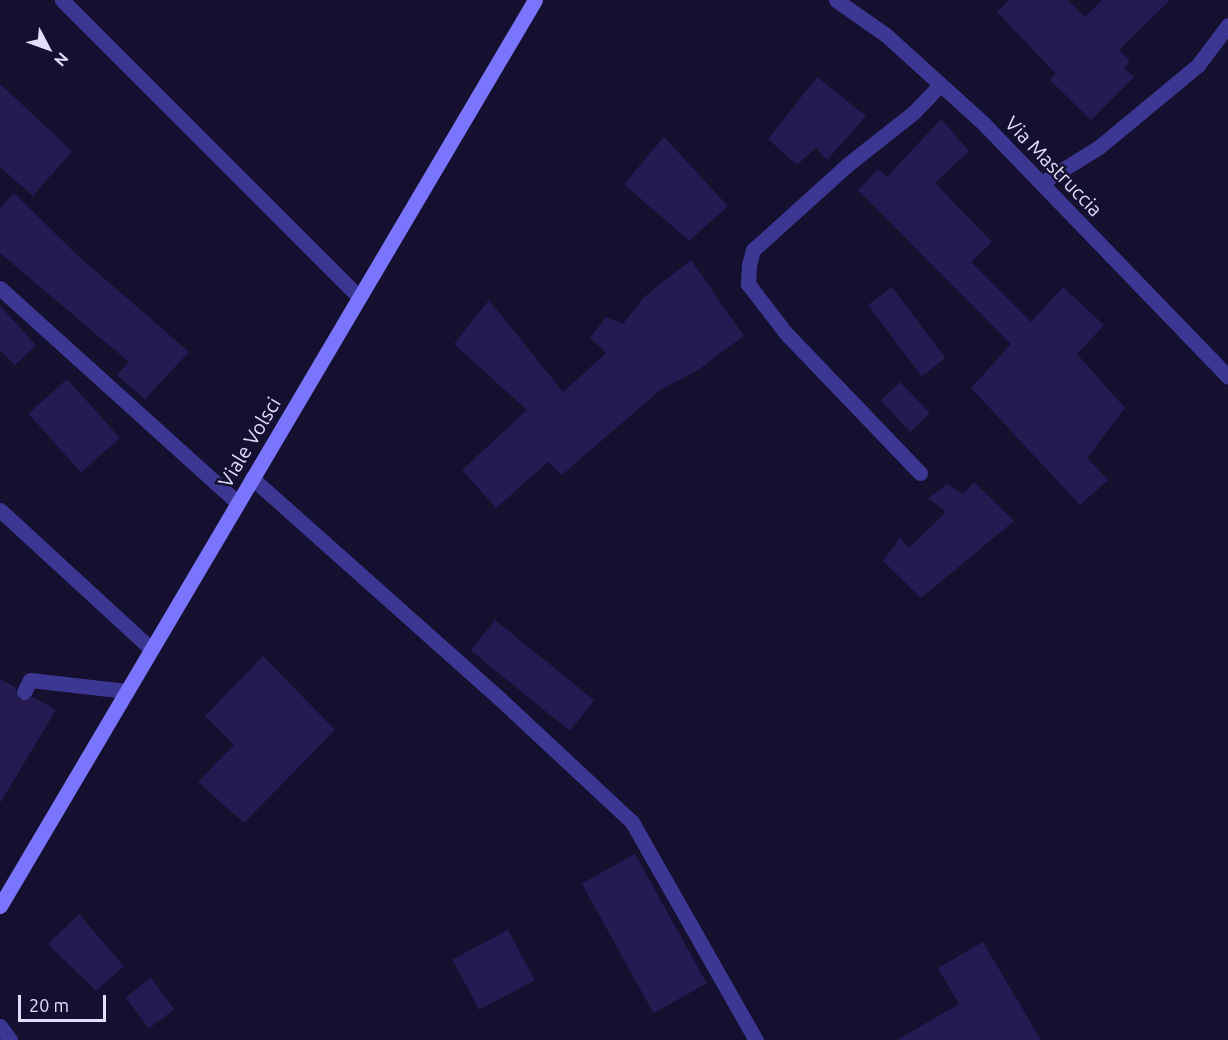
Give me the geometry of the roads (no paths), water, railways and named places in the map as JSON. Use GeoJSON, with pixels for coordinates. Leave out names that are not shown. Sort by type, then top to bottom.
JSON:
{"type":"FeatureCollection","features":[{"type":"Feature","properties":{"kind":"main road","name":"Viale Volsci"},"geometry":{"type":"LineString","coordinates":[[1,899],[535,0]]}},
{"type":"Feature","properties":{"kind":"street"},"geometry":{"type":"LineString","coordinates":[[62,0],[359,297]]}},
{"type":"Feature","properties":{"kind":"street","name":"Via Mastruccia"},"geometry":{"type":"LineString","coordinates":[[836,0],[886,35],[940,85],[1041,183],[1228,377]]}},
{"type":"Feature","properties":{"kind":"street"},"geometry":{"type":"LineString","coordinates":[[1041,183],[1100,147],[1198,65],[1228,25]]}},
{"type":"Feature","properties":{"kind":"street"},"geometry":{"type":"LineString","coordinates":[[920,473],[786,333],[748,284],[748,265],[753,250],[847,165],[914,112],[940,85]]}},
{"type":"Feature","properties":{"kind":"street"},"geometry":{"type":"LineString","coordinates":[[0,288],[237,502]]}},
{"type":"Feature","properties":{"kind":"street"},"geometry":{"type":"LineString","coordinates":[[252,478],[499,698],[632,822],[756,1040]]}},
{"type":"Feature","properties":{"kind":"street"},"geometry":{"type":"LineString","coordinates":[[0,510],[151,649]]}},
{"type":"Feature","properties":{"kind":"street"},"geometry":{"type":"LineString","coordinates":[[24,692],[30,680],[126,691]]}},
{"type":"Feature","properties":{"kind":"street"},"geometry":{"type":"LineString","coordinates":[[0,1026],[10,1040]]}}]}
